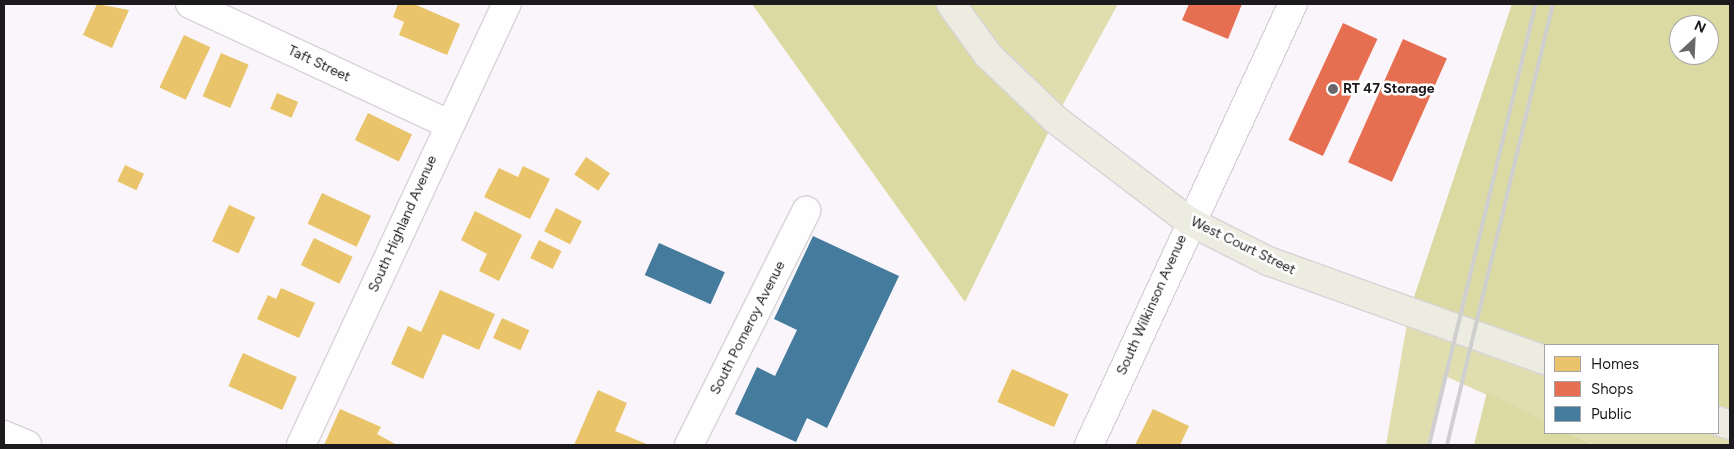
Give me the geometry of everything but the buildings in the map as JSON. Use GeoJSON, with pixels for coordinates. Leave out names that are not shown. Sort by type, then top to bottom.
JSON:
{"type":"FeatureCollection","features":[{"type":"Feature","properties":{"kind":"main road","name":"West Court Street"},"geometry":{"type":"LineString","coordinates":[[951,4],[988,55],[1055,119],[1189,221],[1268,261],[1544,360]]}},
{"type":"Feature","properties":{"kind":"street","name":"Taft Street"},"geometry":{"type":"LineString","coordinates":[[190,4],[448,124]]}},
{"type":"Feature","properties":{"kind":"street","name":"South Highland Avenue"},"geometry":{"type":"LineString","coordinates":[[301,445],[448,124],[507,4]]}},
{"type":"Feature","properties":{"kind":"street","name":"South Wilkinson Avenue"},"geometry":{"type":"LineString","coordinates":[[1089,445],[1189,221],[1293,4]]}},
{"type":"Feature","properties":{"kind":"street","name":"South Pomeroy Avenue"},"geometry":{"type":"LineString","coordinates":[[689,445],[806,211]]}},
{"type":"Feature","properties":{"kind":"street"},"geometry":{"type":"LineString","coordinates":[[4,435],[27,445]]}},
{"type":"Feature","properties":{"kind":"shaded area"},"geometry":{"type":"Polygon","coordinates":[[[752,4],[951,4],[1055,119],[965,302],[752,4]]]}},
{"type":"Feature","properties":{"kind":"shaded area"},"geometry":{"type":"Polygon","coordinates":[[[951,4],[1118,4],[1055,119],[951,4]]]}},
{"type":"Feature","properties":{"kind":"shaded area"},"geometry":{"type":"Polygon","coordinates":[[[1512,4],[1730,4],[1730,425],[1719,420],[1719,344],[1544,344],[1544,360],[1409,312],[1512,4]]]}},
{"type":"Feature","properties":{"kind":"shaded area"},"geometry":{"type":"Polygon","coordinates":[[[1409,312],[1544,360],[1544,421],[1445,376],[1427,445],[1386,445],[1409,312]]]}},
{"type":"Feature","properties":{"kind":"shaded area"},"geometry":{"type":"Polygon","coordinates":[[[1487,392],[1544,420],[1544,434],[1571,434],[1594,445],[1474,445],[1487,392]]]}},
{"type":"Feature","properties":{"kind":"shaded area"},"geometry":{"type":"Polygon","coordinates":[[[1730,425],[1730,445],[1594,445],[1571,434],[1719,434],[1730,425]]]}},
{"type":"Feature","properties":{"kind":"railway"},"geometry":{"type":"LineString","coordinates":[[1429,445],[1536,4]]}},
{"type":"Feature","properties":{"kind":"railway"},"geometry":{"type":"LineString","coordinates":[[1447,445],[1553,4]]}},
{"type":"Feature","properties":{"kind":"place","name":"RT 47 Storage"},"geometry":{"type":"Point","coordinates":[1333,89]}}]}
